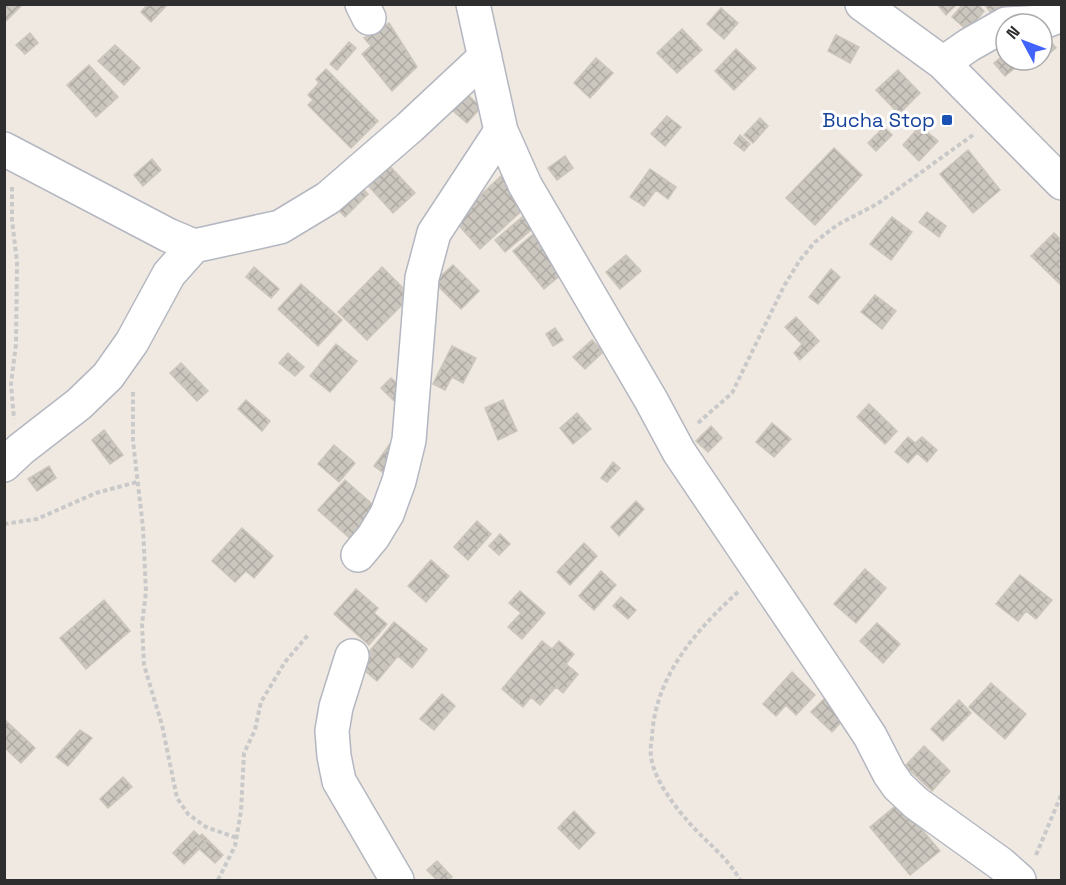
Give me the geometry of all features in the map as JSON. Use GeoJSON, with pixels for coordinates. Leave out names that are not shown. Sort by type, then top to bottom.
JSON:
{"type":"FeatureCollection","features":[{"type":"Feature","properties":{"kind":"street"},"geometry":{"type":"LineString","coordinates":[[473,4],[501,131],[525,185],[699,484],[864,728],[898,786],[916,803],[1001,864],[1027,870]]}},
{"type":"Feature","properties":{"kind":"street"},"geometry":{"type":"LineString","coordinates":[[862,4],[943,63],[1062,183]]}},
{"type":"Feature","properties":{"kind":"street"},"geometry":{"type":"LineString","coordinates":[[943,63],[994,31]]}},
{"type":"Feature","properties":{"kind":"street"},"geometry":{"type":"LineString","coordinates":[[13,153],[168,235],[194,246],[280,227],[328,198],[411,127],[485,57]]}},
{"type":"Feature","properties":{"kind":"street"},"geometry":{"type":"LineString","coordinates":[[358,555],[373,537],[387,514],[399,481],[409,440],[422,278],[434,233],[501,131]]}},
{"type":"Feature","properties":{"kind":"street"},"geometry":{"type":"LineString","coordinates":[[13,457],[79,404],[101,383],[132,342],[169,274],[194,246]]}},
{"type":"Feature","properties":{"kind":"street"},"geometry":{"type":"LineString","coordinates":[[352,656],[336,707],[332,731],[339,781],[397,880]]}},
{"type":"Feature","properties":{"kind":"path"},"geometry":{"type":"LineString","coordinates":[[675,443],[732,393],[784,286],[800,260],[815,242],[837,225],[877,204],[998,118]]}},
{"type":"Feature","properties":{"kind":"path"},"geometry":{"type":"LineString","coordinates":[[13,153],[12,187],[17,284],[16,344],[11,384],[13,457]]}},
{"type":"Feature","properties":{"kind":"path"},"geometry":{"type":"LineString","coordinates":[[132,342],[133,441],[143,528],[146,592],[142,624],[144,665],[162,725],[177,798],[188,814],[206,827],[237,838]]}},
{"type":"Feature","properties":{"kind":"path"},"geometry":{"type":"LineString","coordinates":[[4,524],[37,519],[96,493],[137,482]]}},
{"type":"Feature","properties":{"kind":"path"},"geometry":{"type":"LineString","coordinates":[[740,880],[716,849],[687,820],[663,788],[651,756],[653,717],[665,680],[680,656],[712,616],[760,571]]}},
{"type":"Feature","properties":{"kind":"path"},"geometry":{"type":"LineString","coordinates":[[218,880],[237,838],[244,753],[255,730],[261,702],[285,662],[308,635]]}},
{"type":"Feature","properties":{"kind":"path"},"geometry":{"type":"LineString","coordinates":[[1027,870],[1062,793]]}},
{"type":"Feature","properties":{"kind":"building"},"geometry":{"type":"Polygon","coordinates":[[[4,4],[23,4],[4,23],[4,4]]]}},
{"type":"Feature","properties":{"kind":"building"},"geometry":{"type":"Polygon","coordinates":[[[148,4],[168,4],[151,22],[141,12],[148,4]]]}},
{"type":"Feature","properties":{"kind":"building"},"geometry":{"type":"Polygon","coordinates":[[[937,4],[957,4],[946,15],[937,4]]]}},
{"type":"Feature","properties":{"kind":"building"},"geometry":{"type":"Polygon","coordinates":[[[963,4],[977,4],[984,11],[968,31],[952,17],[963,4]]]}},
{"type":"Feature","properties":{"kind":"building"},"geometry":{"type":"Polygon","coordinates":[[[984,4],[1017,4],[1009,12],[994,12],[994,17],[984,4]]]}},
{"type":"Feature","properties":{"kind":"building"},"geometry":{"type":"Polygon","coordinates":[[[721,8],[738,23],[724,39],[707,24],[721,8]]]}},
{"type":"Feature","properties":{"kind":"building"},"geometry":{"type":"Polygon","coordinates":[[[389,23],[417,67],[392,91],[362,54],[371,46],[364,38],[389,23]]]}},
{"type":"Feature","properties":{"kind":"building"},"geometry":{"type":"Polygon","coordinates":[[[682,29],[702,50],[677,73],[657,53],[682,29]]]}},
{"type":"Feature","properties":{"kind":"building"},"geometry":{"type":"Polygon","coordinates":[[[30,33],[38,43],[25,54],[16,45],[30,33]]]}},
{"type":"Feature","properties":{"kind":"building"},"geometry":{"type":"Polygon","coordinates":[[[836,35],[859,47],[850,63],[828,51],[836,35]]]}},
{"type":"Feature","properties":{"kind":"building"},"geometry":{"type":"Polygon","coordinates":[[[349,42],[356,48],[337,70],[330,64],[349,42]]]}},
{"type":"Feature","properties":{"kind":"building"},"geometry":{"type":"Polygon","coordinates":[[[115,45],[140,68],[124,85],[98,61],[115,45]]]}},
{"type":"Feature","properties":{"kind":"building"},"geometry":{"type":"Polygon","coordinates":[[[736,49],[756,68],[734,90],[715,71],[736,49]]]}},
{"type":"Feature","properties":{"kind":"building"},"geometry":{"type":"Polygon","coordinates":[[[596,58],[613,73],[590,98],[574,83],[596,58]]]}},
{"type":"Feature","properties":{"kind":"building"},"geometry":{"type":"Polygon","coordinates":[[[89,65],[118,97],[96,117],[67,85],[89,65]]]}},
{"type":"Feature","properties":{"kind":"building"},"geometry":{"type":"Polygon","coordinates":[[[326,69],[378,121],[351,148],[308,105],[313,100],[308,95],[319,83],[316,79],[326,69]]]}},
{"type":"Feature","properties":{"kind":"building"},"geometry":{"type":"Polygon","coordinates":[[[898,70],[920,93],[899,114],[876,90],[898,70]]]}},
{"type":"Feature","properties":{"kind":"building"},"geometry":{"type":"Polygon","coordinates":[[[460,88],[481,107],[467,123],[446,105],[460,88]]]}},
{"type":"Feature","properties":{"kind":"building"},"geometry":{"type":"Polygon","coordinates":[[[667,116],[681,127],[665,146],[651,134],[667,116]]]}},
{"type":"Feature","properties":{"kind":"building"},"geometry":{"type":"Polygon","coordinates":[[[760,118],[768,126],[753,143],[744,135],[760,118]]]}},
{"type":"Feature","properties":{"kind":"building"},"geometry":{"type":"Polygon","coordinates":[[[920,126],[938,141],[919,161],[903,145],[920,126]]]}},
{"type":"Feature","properties":{"kind":"building"},"geometry":{"type":"Polygon","coordinates":[[[884,127],[892,135],[876,151],[868,143],[884,127]]]}},
{"type":"Feature","properties":{"kind":"building"},"geometry":{"type":"Polygon","coordinates":[[[740,135],[750,144],[744,151],[734,143],[740,135]]]}},
{"type":"Feature","properties":{"kind":"building"},"geometry":{"type":"Polygon","coordinates":[[[834,148],[862,175],[815,225],[786,198],[834,148]]]}},
{"type":"Feature","properties":{"kind":"building"},"geometry":{"type":"Polygon","coordinates":[[[968,150],[1000,190],[973,213],[940,174],[968,150]]]}},
{"type":"Feature","properties":{"kind":"building"},"geometry":{"type":"Polygon","coordinates":[[[565,156],[573,168],[557,180],[548,168],[565,156]]]}},
{"type":"Feature","properties":{"kind":"building"},"geometry":{"type":"Polygon","coordinates":[[[152,159],[161,170],[143,186],[134,175],[152,159]]]}},
{"type":"Feature","properties":{"kind":"building"},"geometry":{"type":"Polygon","coordinates":[[[385,161],[415,193],[393,213],[364,181],[385,161]]]}},
{"type":"Feature","properties":{"kind":"building"},"geometry":{"type":"Polygon","coordinates":[[[650,169],[676,187],[668,199],[656,190],[644,206],[630,197],[650,169]]]}},
{"type":"Feature","properties":{"kind":"building"},"geometry":{"type":"Polygon","coordinates":[[[501,176],[528,205],[480,249],[454,220],[501,176]]]}},
{"type":"Feature","properties":{"kind":"building"},"geometry":{"type":"Polygon","coordinates":[[[356,182],[368,194],[345,217],[333,204],[356,182]]]}},
{"type":"Feature","properties":{"kind":"building"},"geometry":{"type":"Polygon","coordinates":[[[533,208],[543,220],[505,252],[495,240],[533,208]]]}},
{"type":"Feature","properties":{"kind":"building"},"geometry":{"type":"Polygon","coordinates":[[[927,212],[946,226],[939,237],[919,222],[927,212]]]}},
{"type":"Feature","properties":{"kind":"building"},"geometry":{"type":"Polygon","coordinates":[[[892,217],[912,232],[891,260],[870,244],[892,217]]]}},
{"type":"Feature","properties":{"kind":"building"},"geometry":{"type":"Polygon","coordinates":[[[537,231],[568,269],[544,289],[513,251],[537,231]]]}},
{"type":"Feature","properties":{"kind":"building"},"geometry":{"type":"Polygon","coordinates":[[[1054,233],[1062,241],[1062,286],[1031,256],[1054,233]]]}},
{"type":"Feature","properties":{"kind":"building"},"geometry":{"type":"Polygon","coordinates":[[[626,255],[641,271],[620,289],[606,272],[626,255]]]}},
{"type":"Feature","properties":{"kind":"building"},"geometry":{"type":"Polygon","coordinates":[[[453,265],[479,291],[461,309],[434,282],[453,265]]]}},
{"type":"Feature","properties":{"kind":"building"},"geometry":{"type":"Polygon","coordinates":[[[254,267],[279,289],[271,298],[246,277],[254,267]]]}},
{"type":"Feature","properties":{"kind":"building"},"geometry":{"type":"Polygon","coordinates":[[[382,267],[411,296],[367,340],[338,312],[382,267]]]}},
{"type":"Feature","properties":{"kind":"building"},"geometry":{"type":"Polygon","coordinates":[[[831,269],[840,277],[818,304],[809,297],[831,269]]]}},
{"type":"Feature","properties":{"kind":"building"},"geometry":{"type":"Polygon","coordinates":[[[301,284],[342,320],[318,346],[278,309],[301,284]]]}},
{"type":"Feature","properties":{"kind":"building"},"geometry":{"type":"Polygon","coordinates":[[[875,295],[896,311],[882,329],[861,312],[875,295]]]}},
{"type":"Feature","properties":{"kind":"building"},"geometry":{"type":"Polygon","coordinates":[[[796,317],[819,341],[800,360],[794,353],[802,344],[785,327],[796,317]]]}},
{"type":"Feature","properties":{"kind":"building"},"geometry":{"type":"Polygon","coordinates":[[[555,328],[563,340],[553,346],[546,334],[555,328]]]}},
{"type":"Feature","properties":{"kind":"building"},"geometry":{"type":"Polygon","coordinates":[[[592,340],[603,352],[585,369],[573,357],[592,340]]]}},
{"type":"Feature","properties":{"kind":"building"},"geometry":{"type":"Polygon","coordinates":[[[336,344],[357,361],[330,392],[310,376],[336,344]]]}},
{"type":"Feature","properties":{"kind":"building"},"geometry":{"type":"Polygon","coordinates":[[[452,346],[476,358],[463,383],[452,377],[445,390],[433,384],[452,346]]]}},
{"type":"Feature","properties":{"kind":"building"},"geometry":{"type":"Polygon","coordinates":[[[288,353],[304,367],[295,376],[279,363],[288,353]]]}},
{"type":"Feature","properties":{"kind":"building"},"geometry":{"type":"Polygon","coordinates":[[[181,363],[208,391],[197,401],[170,373],[181,363]]]}},
{"type":"Feature","properties":{"kind":"building"},"geometry":{"type":"Polygon","coordinates":[[[391,378],[405,391],[395,402],[381,388],[391,378]]]}},
{"type":"Feature","properties":{"kind":"building"},"geometry":{"type":"Polygon","coordinates":[[[246,400],[270,421],[262,431],[238,409],[246,400]]]}},
{"type":"Feature","properties":{"kind":"building"},"geometry":{"type":"Polygon","coordinates":[[[503,400],[517,431],[498,440],[485,408],[503,400]]]}},
{"type":"Feature","properties":{"kind":"building"},"geometry":{"type":"Polygon","coordinates":[[[869,404],[897,431],[885,444],[857,417],[869,404]]]}},
{"type":"Feature","properties":{"kind":"building"},"geometry":{"type":"Polygon","coordinates":[[[577,413],[591,429],[573,444],[560,428],[577,413]]]}},
{"type":"Feature","properties":{"kind":"building"},"geometry":{"type":"Polygon","coordinates":[[[772,423],[791,439],[774,457],[756,442],[772,423]]]}},
{"type":"Feature","properties":{"kind":"building"},"geometry":{"type":"Polygon","coordinates":[[[711,426],[722,438],[708,452],[696,441],[711,426]]]}},
{"type":"Feature","properties":{"kind":"building"},"geometry":{"type":"Polygon","coordinates":[[[104,430],[123,455],[110,464],[92,440],[104,430]]]}},
{"type":"Feature","properties":{"kind":"building"},"geometry":{"type":"Polygon","coordinates":[[[908,437],[915,443],[922,437],[937,450],[927,462],[917,453],[908,463],[895,452],[908,437]]]}},
{"type":"Feature","properties":{"kind":"building"},"geometry":{"type":"Polygon","coordinates":[[[392,441],[388,476],[374,466],[392,441]]]}},
{"type":"Feature","properties":{"kind":"building"},"geometry":{"type":"Polygon","coordinates":[[[334,445],[355,463],[339,482],[318,464],[334,445]]]}},
{"type":"Feature","properties":{"kind":"building"},"geometry":{"type":"Polygon","coordinates":[[[613,462],[620,468],[607,482],[601,478],[613,462]]]}},
{"type":"Feature","properties":{"kind":"building"},"geometry":{"type":"Polygon","coordinates":[[[49,466],[56,478],[37,491],[28,479],[49,466]]]}},
{"type":"Feature","properties":{"kind":"building"},"geometry":{"type":"Polygon","coordinates":[[[345,480],[381,512],[354,542],[318,510],[345,480]]]}},
{"type":"Feature","properties":{"kind":"building"},"geometry":{"type":"Polygon","coordinates":[[[636,501],[644,509],[619,536],[611,527],[636,501]]]}},
{"type":"Feature","properties":{"kind":"building"},"geometry":{"type":"Polygon","coordinates":[[[477,521],[491,534],[468,560],[454,547],[477,521]]]}},
{"type":"Feature","properties":{"kind":"building"},"geometry":{"type":"Polygon","coordinates":[[[242,528],[273,556],[254,578],[246,571],[235,582],[212,561],[242,528]]]}},
{"type":"Feature","properties":{"kind":"building"},"geometry":{"type":"Polygon","coordinates":[[[500,534],[510,544],[499,555],[489,546],[500,534]]]}},
{"type":"Feature","properties":{"kind":"building"},"geometry":{"type":"Polygon","coordinates":[[[584,543],[597,556],[570,585],[557,572],[584,543]]]}},
{"type":"Feature","properties":{"kind":"building"},"geometry":{"type":"Polygon","coordinates":[[[431,560],[449,576],[426,602],[408,586],[431,560]]]}},
{"type":"Feature","properties":{"kind":"building"},"geometry":{"type":"Polygon","coordinates":[[[865,569],[886,588],[856,623],[834,604],[865,569]]]}},
{"type":"Feature","properties":{"kind":"building"},"geometry":{"type":"Polygon","coordinates":[[[601,571],[616,585],[594,610],[579,596],[601,571]]]}},
{"type":"Feature","properties":{"kind":"building"},"geometry":{"type":"Polygon","coordinates":[[[1020,575],[1052,600],[1036,619],[1026,611],[1018,621],[996,604],[1020,575]]]}},
{"type":"Feature","properties":{"kind":"building"},"geometry":{"type":"Polygon","coordinates":[[[356,589],[378,608],[374,613],[387,624],[369,645],[334,614],[356,589]]]}},
{"type":"Feature","properties":{"kind":"building"},"geometry":{"type":"Polygon","coordinates":[[[520,591],[545,613],[522,639],[508,627],[521,613],[509,603],[520,591]]]}},
{"type":"Feature","properties":{"kind":"building"},"geometry":{"type":"Polygon","coordinates":[[[621,597],[636,610],[628,619],[613,606],[621,597]]]}},
{"type":"Feature","properties":{"kind":"building"},"geometry":{"type":"Polygon","coordinates":[[[104,600],[130,631],[86,669],[60,638],[104,600]]]}},
{"type":"Feature","properties":{"kind":"building"},"geometry":{"type":"Polygon","coordinates":[[[394,622],[427,649],[412,668],[398,656],[377,681],[358,665],[394,622]]]}},
{"type":"Feature","properties":{"kind":"building"},"geometry":{"type":"Polygon","coordinates":[[[877,623],[900,644],[883,663],[860,641],[877,623]]]}},
{"type":"Feature","properties":{"kind":"building"},"geometry":{"type":"Polygon","coordinates":[[[542,641],[552,649],[559,641],[574,654],[566,664],[578,674],[563,693],[556,687],[540,705],[531,697],[523,707],[502,689],[542,641]]]}},
{"type":"Feature","properties":{"kind":"building"},"geometry":{"type":"Polygon","coordinates":[[[792,672],[815,695],[796,715],[786,705],[776,716],[763,704],[792,672]]]}},
{"type":"Feature","properties":{"kind":"building"},"geometry":{"type":"Polygon","coordinates":[[[991,683],[1026,714],[1005,739],[969,707],[991,683]]]}},
{"type":"Feature","properties":{"kind":"building"},"geometry":{"type":"Polygon","coordinates":[[[442,694],[455,706],[434,730],[420,719],[442,694]]]}},
{"type":"Feature","properties":{"kind":"building"},"geometry":{"type":"Polygon","coordinates":[[[827,696],[848,715],[832,732],[811,712],[827,696]]]}},
{"type":"Feature","properties":{"kind":"building"},"geometry":{"type":"Polygon","coordinates":[[[959,700],[971,713],[943,741],[931,729],[959,700]]]}},
{"type":"Feature","properties":{"kind":"building"},"geometry":{"type":"Polygon","coordinates":[[[4,719],[35,748],[21,763],[4,747],[4,719]]]}},
{"type":"Feature","properties":{"kind":"building"},"geometry":{"type":"Polygon","coordinates":[[[80,730],[92,738],[68,766],[56,757],[80,730]]]}},
{"type":"Feature","properties":{"kind":"building"},"geometry":{"type":"Polygon","coordinates":[[[924,746],[950,771],[932,791],[905,766],[924,746]]]}},
{"type":"Feature","properties":{"kind":"building"},"geometry":{"type":"Polygon","coordinates":[[[123,777],[132,787],[108,808],[100,799],[123,777]]]}},
{"type":"Feature","properties":{"kind":"building"},"geometry":{"type":"Polygon","coordinates":[[[899,803],[940,851],[910,875],[870,827],[899,803]]]}},
{"type":"Feature","properties":{"kind":"building"},"geometry":{"type":"Polygon","coordinates":[[[574,811],[595,833],[579,849],[558,828],[574,811]]]}},
{"type":"Feature","properties":{"kind":"building"},"geometry":{"type":"Polygon","coordinates":[[[194,831],[206,842],[184,864],[173,853],[194,831]]]}},
{"type":"Feature","properties":{"kind":"building"},"geometry":{"type":"Polygon","coordinates":[[[202,834],[223,855],[215,863],[193,843],[202,834]]]}},
{"type":"Feature","properties":{"kind":"building"},"geometry":{"type":"Polygon","coordinates":[[[437,861],[452,877],[449,880],[437,880],[427,870],[437,861]]]}},
{"type":"Feature","properties":{"kind":"place","name":"Bucha Stop"},"geometry":{"type":"Point","coordinates":[947,120]}}]}
